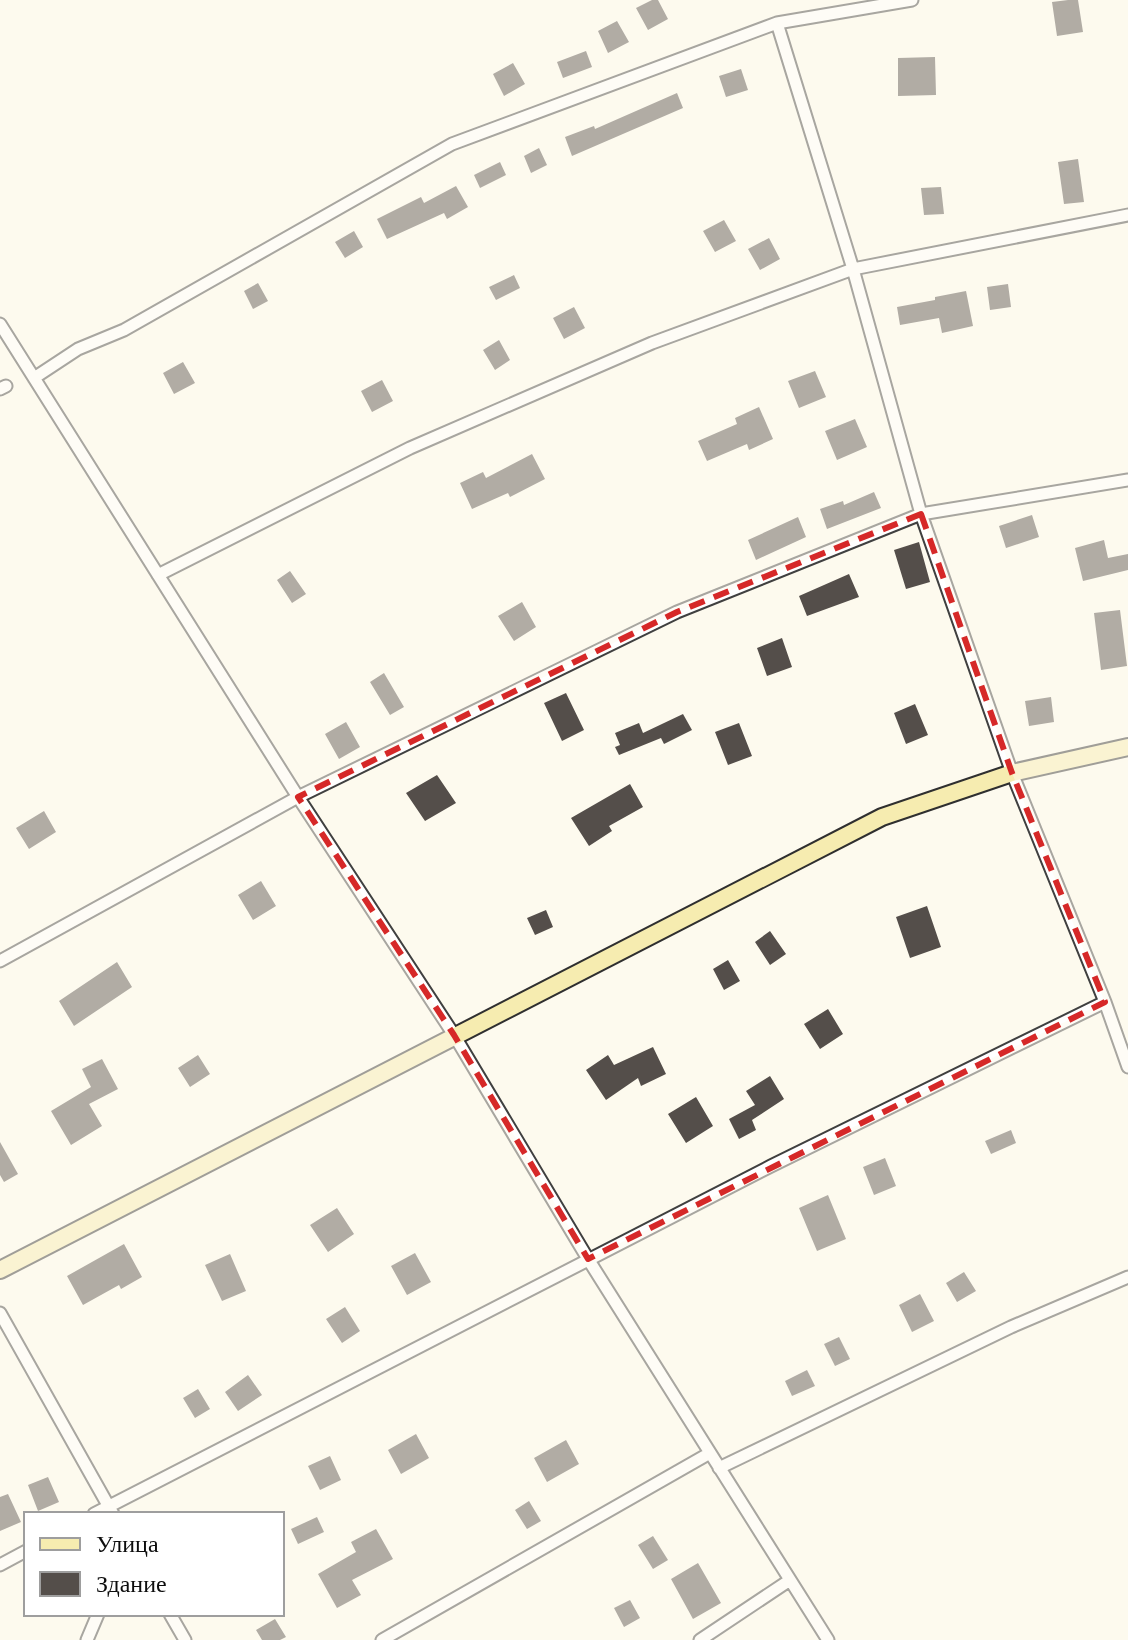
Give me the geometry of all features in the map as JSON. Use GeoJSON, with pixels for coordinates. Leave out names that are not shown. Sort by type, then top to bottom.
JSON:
{"type":"FeatureCollection","features":[{"type":"Feature","properties":{"kind":"street"},"geometry":{"type":"LineString","coordinates":[[34,378],[78,349],[124,330],[452,144],[777,23],[912,0]]}},
{"type":"Feature","properties":{"kind":"street"},"geometry":{"type":"LineString","coordinates":[[777,23],[853,269],[921,514],[1012,773],[1105,1002],[1128,1067]]}},
{"type":"Feature","properties":{"kind":"street"},"geometry":{"type":"LineString","coordinates":[[158,575],[410,448],[652,343],[853,269],[1128,215]]}},
{"type":"Feature","properties":{"kind":"street"},"geometry":{"type":"LineString","coordinates":[[0,324],[298,797],[454,1035],[588,1259],[828,1640]]}},
{"type":"Feature","properties":{"kind":"street"},"geometry":{"type":"LineString","coordinates":[[0,961],[298,797],[677,612],[921,514],[1128,480]]}},
{"type":"Feature","properties":{"kind":"street"},"geometry":{"type":"LineString","coordinates":[[0,1270],[882,817],[1012,773],[1128,747]]}},
{"type":"Feature","properties":{"kind":"street"},"geometry":{"type":"LineString","coordinates":[[0,1313],[111,1510],[588,1259],[1105,1002]]}},
{"type":"Feature","properties":{"kind":"street"},"geometry":{"type":"LineString","coordinates":[[719,1468],[1011,1327],[1128,1277]]}},
{"type":"Feature","properties":{"kind":"street"},"geometry":{"type":"LineString","coordinates":[[382,1640],[710,1453]]}},
{"type":"Feature","properties":{"kind":"street"},"geometry":{"type":"LineString","coordinates":[[0,1565],[24,1552]]}},
{"type":"Feature","properties":{"kind":"street"},"geometry":{"type":"LineString","coordinates":[[700,1640],[790,1580]]}},
{"type":"Feature","properties":{"kind":"street"},"geometry":{"type":"LineString","coordinates":[[87,1640],[97,1616]]}},
{"type":"Feature","properties":{"kind":"street"},"geometry":{"type":"LineString","coordinates":[[171,1616],[185,1640]]}},
{"type":"Feature","properties":{"kind":"highlighted area"},"geometry":{"type":"Polygon","coordinates":[[[921,514],[1012,773],[1105,1002],[588,1259],[454,1035],[298,797],[677,612],[921,514]]]}},
{"type":"Feature","properties":{"kind":"building"},"geometry":{"type":"Polygon","coordinates":[[[658,0],[668,19],[648,30],[636,8],[658,0]]]}},
{"type":"Feature","properties":{"kind":"building"},"geometry":{"type":"Polygon","coordinates":[[[1078,0],[1083,32],[1057,36],[1052,2],[1078,0]]]}},
{"type":"Feature","properties":{"kind":"building"},"geometry":{"type":"Polygon","coordinates":[[[617,21],[629,42],[608,53],[598,31],[617,21]]]}},
{"type":"Feature","properties":{"kind":"building"},"geometry":{"type":"Polygon","coordinates":[[[586,51],[592,67],[563,78],[557,62],[586,51]]]}},
{"type":"Feature","properties":{"kind":"building"},"geometry":{"type":"Polygon","coordinates":[[[935,57],[936,95],[898,96],[898,58],[935,57]]]}},
{"type":"Feature","properties":{"kind":"building"},"geometry":{"type":"Polygon","coordinates":[[[513,63],[525,84],[504,96],[493,74],[513,63]]]}},
{"type":"Feature","properties":{"kind":"building"},"geometry":{"type":"Polygon","coordinates":[[[741,69],[748,90],[726,97],[719,76],[741,69]]]}},
{"type":"Feature","properties":{"kind":"building"},"geometry":{"type":"Polygon","coordinates":[[[677,93],[683,108],[572,156],[565,137],[594,126],[595,129],[677,93]]]}},
{"type":"Feature","properties":{"kind":"building"},"geometry":{"type":"Polygon","coordinates":[[[539,148],[547,165],[531,173],[524,156],[539,148]]]}},
{"type":"Feature","properties":{"kind":"building"},"geometry":{"type":"Polygon","coordinates":[[[1078,159],[1084,202],[1064,204],[1058,162],[1078,159]]]}},
{"type":"Feature","properties":{"kind":"building"},"geometry":{"type":"Polygon","coordinates":[[[500,162],[506,175],[480,188],[474,175],[500,162]]]}},
{"type":"Feature","properties":{"kind":"building"},"geometry":{"type":"Polygon","coordinates":[[[456,186],[468,207],[447,219],[444,213],[387,239],[377,219],[421,197],[424,203],[456,186]]]}},
{"type":"Feature","properties":{"kind":"building"},"geometry":{"type":"Polygon","coordinates":[[[941,187],[944,214],[924,215],[921,188],[941,187]]]}},
{"type":"Feature","properties":{"kind":"building"},"geometry":{"type":"Polygon","coordinates":[[[724,220],[736,241],[715,252],[703,231],[724,220]]]}},
{"type":"Feature","properties":{"kind":"building"},"geometry":{"type":"Polygon","coordinates":[[[354,231],[363,247],[345,258],[335,242],[354,231]]]}},
{"type":"Feature","properties":{"kind":"building"},"geometry":{"type":"Polygon","coordinates":[[[769,238],[780,259],[760,270],[748,249],[769,238]]]}},
{"type":"Feature","properties":{"kind":"building"},"geometry":{"type":"Polygon","coordinates":[[[514,275],[520,288],[496,300],[489,287],[514,275]]]}},
{"type":"Feature","properties":{"kind":"building"},"geometry":{"type":"Polygon","coordinates":[[[258,283],[268,301],[253,309],[244,291],[258,283]]]}},
{"type":"Feature","properties":{"kind":"building"},"geometry":{"type":"Polygon","coordinates":[[[1008,284],[1011,307],[990,310],[987,287],[1008,284]]]}},
{"type":"Feature","properties":{"kind":"building"},"geometry":{"type":"Polygon","coordinates":[[[966,291],[973,326],[942,333],[939,318],[900,325],[897,307],[966,291]]]}},
{"type":"Feature","properties":{"kind":"building"},"geometry":{"type":"Polygon","coordinates":[[[574,307],[585,328],[564,339],[553,318],[574,307]]]}},
{"type":"Feature","properties":{"kind":"building"},"geometry":{"type":"Polygon","coordinates":[[[499,340],[510,360],[495,370],[483,350],[499,340]]]}},
{"type":"Feature","properties":{"kind":"building"},"geometry":{"type":"Polygon","coordinates":[[[183,362],[195,383],[174,394],[163,373],[183,362]]]}},
{"type":"Feature","properties":{"kind":"building"},"geometry":{"type":"Polygon","coordinates":[[[815,371],[826,397],[799,408],[788,381],[815,371]]]}},
{"type":"Feature","properties":{"kind":"building"},"geometry":{"type":"Polygon","coordinates":[[[382,380],[393,401],[372,412],[361,391],[382,380]]]}},
{"type":"Feature","properties":{"kind":"building"},"geometry":{"type":"Polygon","coordinates":[[[759,407],[773,439],[749,450],[747,444],[707,461],[698,441],[737,424],[735,418],[759,407]]]}},
{"type":"Feature","properties":{"kind":"building"},"geometry":{"type":"Polygon","coordinates":[[[855,419],[867,447],[837,460],[825,431],[855,419]]]}},
{"type":"Feature","properties":{"kind":"building"},"geometry":{"type":"Polygon","coordinates":[[[532,454],[545,479],[510,497],[508,493],[472,509],[460,483],[483,472],[486,478],[532,454]]]}},
{"type":"Feature","properties":{"kind":"building"},"geometry":{"type":"Polygon","coordinates":[[[874,492],[881,508],[827,529],[820,509],[843,501],[844,505],[874,492]]]}},
{"type":"Feature","properties":{"kind":"building"},"geometry":{"type":"Polygon","coordinates":[[[1032,515],[1039,537],[1006,548],[999,526],[1032,515]]]}},
{"type":"Feature","properties":{"kind":"building"},"geometry":{"type":"Polygon","coordinates":[[[798,517],[806,537],[756,560],[748,540],[798,517]]]}},
{"type":"Feature","properties":{"kind":"building"},"geometry":{"type":"Polygon","coordinates":[[[1104,540],[1108,558],[1128,554],[1128,570],[1083,581],[1075,548],[1104,540]]]}},
{"type":"Feature","properties":{"kind":"building"},"geometry":{"type":"Polygon","coordinates":[[[919,542],[930,582],[906,589],[894,550],[919,542]]]}},
{"type":"Feature","properties":{"kind":"building"},"geometry":{"type":"Polygon","coordinates":[[[290,571],[306,594],[292,603],[277,580],[290,571]]]}},
{"type":"Feature","properties":{"kind":"building"},"geometry":{"type":"Polygon","coordinates":[[[849,574],[859,597],[807,616],[799,596],[849,574]]]}},
{"type":"Feature","properties":{"kind":"building"},"geometry":{"type":"Polygon","coordinates":[[[522,602],[536,627],[514,641],[498,616],[522,602]]]}},
{"type":"Feature","properties":{"kind":"building"},"geometry":{"type":"Polygon","coordinates":[[[1120,610],[1127,666],[1101,670],[1094,613],[1120,610]]]}},
{"type":"Feature","properties":{"kind":"building"},"geometry":{"type":"Polygon","coordinates":[[[782,638],[792,667],[767,676],[757,648],[782,638]]]}},
{"type":"Feature","properties":{"kind":"building"},"geometry":{"type":"Polygon","coordinates":[[[384,673],[404,707],[390,715],[370,682],[384,673]]]}},
{"type":"Feature","properties":{"kind":"building"},"geometry":{"type":"Polygon","coordinates":[[[566,693],[584,730],[562,741],[544,703],[566,693]]]}},
{"type":"Feature","properties":{"kind":"building"},"geometry":{"type":"Polygon","coordinates":[[[1051,697],[1054,722],[1029,726],[1025,701],[1051,697]]]}},
{"type":"Feature","properties":{"kind":"building"},"geometry":{"type":"Polygon","coordinates":[[[915,704],[928,735],[906,744],[894,713],[915,704]]]}},
{"type":"Feature","properties":{"kind":"building"},"geometry":{"type":"Polygon","coordinates":[[[683,714],[692,730],[664,744],[661,738],[619,755],[615,747],[620,745],[615,733],[639,723],[643,733],[683,714]]]}},
{"type":"Feature","properties":{"kind":"building"},"geometry":{"type":"Polygon","coordinates":[[[346,722],[360,747],[339,759],[325,734],[346,722]]]}},
{"type":"Feature","properties":{"kind":"building"},"geometry":{"type":"Polygon","coordinates":[[[739,723],[752,756],[728,765],[715,732],[739,723]]]}},
{"type":"Feature","properties":{"kind":"building"},"geometry":{"type":"Polygon","coordinates":[[[437,775],[456,803],[425,821],[406,793],[437,775]]]}},
{"type":"Feature","properties":{"kind":"building"},"geometry":{"type":"Polygon","coordinates":[[[630,784],[643,807],[609,826],[612,831],[589,846],[571,818],[630,784]]]}},
{"type":"Feature","properties":{"kind":"building"},"geometry":{"type":"Polygon","coordinates":[[[44,811],[56,832],[29,849],[16,828],[44,811]]]}},
{"type":"Feature","properties":{"kind":"building"},"geometry":{"type":"Polygon","coordinates":[[[261,881],[276,906],[253,920],[238,895],[261,881]]]}},
{"type":"Feature","properties":{"kind":"building"},"geometry":{"type":"Polygon","coordinates":[[[927,906],[941,947],[910,958],[896,917],[927,906]]]}},
{"type":"Feature","properties":{"kind":"building"},"geometry":{"type":"Polygon","coordinates":[[[546,910],[553,927],[535,935],[527,918],[546,910]]]}},
{"type":"Feature","properties":{"kind":"building"},"geometry":{"type":"Polygon","coordinates":[[[770,931],[786,954],[770,965],[755,942],[770,931]]]}},
{"type":"Feature","properties":{"kind":"building"},"geometry":{"type":"Polygon","coordinates":[[[728,960],[740,981],[724,990],[713,969],[728,960]]]}},
{"type":"Feature","properties":{"kind":"building"},"geometry":{"type":"Polygon","coordinates":[[[117,962],[132,987],[74,1026],[59,1001],[117,962]]]}},
{"type":"Feature","properties":{"kind":"building"},"geometry":{"type":"Polygon","coordinates":[[[828,1009],[843,1034],[820,1049],[804,1024],[828,1009]]]}},
{"type":"Feature","properties":{"kind":"building"},"geometry":{"type":"Polygon","coordinates":[[[653,1047],[666,1074],[641,1086],[638,1078],[606,1100],[586,1070],[608,1055],[614,1065],[653,1047]]]}},
{"type":"Feature","properties":{"kind":"building"},"geometry":{"type":"Polygon","coordinates":[[[198,1055],[210,1074],[190,1087],[178,1068],[198,1055]]]}},
{"type":"Feature","properties":{"kind":"building"},"geometry":{"type":"Polygon","coordinates":[[[102,1059],[118,1089],[89,1104],[102,1126],[71,1145],[51,1111],[91,1087],[82,1069],[102,1059]]]}},
{"type":"Feature","properties":{"kind":"building"},"geometry":{"type":"Polygon","coordinates":[[[770,1076],[784,1099],[752,1120],[756,1130],[739,1139],[729,1119],[755,1105],[746,1091],[770,1076]]]}},
{"type":"Feature","properties":{"kind":"building"},"geometry":{"type":"Polygon","coordinates":[[[696,1097],[713,1126],[686,1143],[668,1114],[696,1097]]]}},
{"type":"Feature","properties":{"kind":"building"},"geometry":{"type":"Polygon","coordinates":[[[1011,1130],[1016,1143],[991,1154],[985,1141],[1011,1130]]]}},
{"type":"Feature","properties":{"kind":"building"},"geometry":{"type":"Polygon","coordinates":[[[0,1142],[18,1174],[4,1182],[0,1175],[0,1142]]]}},
{"type":"Feature","properties":{"kind":"building"},"geometry":{"type":"Polygon","coordinates":[[[885,1158],[896,1186],[874,1195],[863,1167],[885,1158]]]}},
{"type":"Feature","properties":{"kind":"building"},"geometry":{"type":"Polygon","coordinates":[[[828,1195],[846,1239],[817,1251],[799,1208],[828,1195]]]}},
{"type":"Feature","properties":{"kind":"building"},"geometry":{"type":"Polygon","coordinates":[[[337,1208],[354,1234],[328,1252],[310,1225],[337,1208]]]}},
{"type":"Feature","properties":{"kind":"building"},"geometry":{"type":"Polygon","coordinates":[[[124,1244],[142,1277],[121,1289],[119,1285],[83,1305],[67,1276],[124,1244]]]}},
{"type":"Feature","properties":{"kind":"building"},"geometry":{"type":"Polygon","coordinates":[[[415,1253],[431,1282],[407,1295],[391,1266],[415,1253]]]}},
{"type":"Feature","properties":{"kind":"building"},"geometry":{"type":"Polygon","coordinates":[[[230,1254],[246,1291],[222,1301],[205,1265],[230,1254]]]}},
{"type":"Feature","properties":{"kind":"building"},"geometry":{"type":"Polygon","coordinates":[[[964,1272],[976,1291],[957,1302],[946,1283],[964,1272]]]}},
{"type":"Feature","properties":{"kind":"building"},"geometry":{"type":"Polygon","coordinates":[[[920,1294],[934,1321],[912,1332],[899,1305],[920,1294]]]}},
{"type":"Feature","properties":{"kind":"building"},"geometry":{"type":"Polygon","coordinates":[[[345,1307],[360,1331],[342,1343],[326,1319],[345,1307]]]}},
{"type":"Feature","properties":{"kind":"building"},"geometry":{"type":"Polygon","coordinates":[[[839,1337],[850,1359],[835,1366],[824,1344],[839,1337]]]}},
{"type":"Feature","properties":{"kind":"building"},"geometry":{"type":"Polygon","coordinates":[[[807,1370],[815,1386],[792,1396],[785,1381],[807,1370]]]}},
{"type":"Feature","properties":{"kind":"building"},"geometry":{"type":"Polygon","coordinates":[[[248,1375],[262,1395],[238,1411],[225,1392],[248,1375]]]}},
{"type":"Feature","properties":{"kind":"building"},"geometry":{"type":"Polygon","coordinates":[[[198,1389],[210,1409],[195,1418],[183,1398],[198,1389]]]}},
{"type":"Feature","properties":{"kind":"building"},"geometry":{"type":"Polygon","coordinates":[[[416,1434],[429,1458],[401,1474],[388,1450],[416,1434]]]}},
{"type":"Feature","properties":{"kind":"building"},"geometry":{"type":"Polygon","coordinates":[[[566,1440],[579,1464],[547,1482],[534,1458],[566,1440]]]}},
{"type":"Feature","properties":{"kind":"building"},"geometry":{"type":"Polygon","coordinates":[[[330,1456],[341,1480],[320,1490],[308,1466],[330,1456]]]}},
{"type":"Feature","properties":{"kind":"building"},"geometry":{"type":"Polygon","coordinates":[[[48,1477],[59,1502],[38,1511],[28,1485],[48,1477]]]}},
{"type":"Feature","properties":{"kind":"building"},"geometry":{"type":"Polygon","coordinates":[[[8,1494],[21,1522],[0,1531],[0,1497],[8,1494]]]}},
{"type":"Feature","properties":{"kind":"building"},"geometry":{"type":"Polygon","coordinates":[[[529,1501],[541,1521],[527,1529],[515,1510],[529,1501]]]}},
{"type":"Feature","properties":{"kind":"building"},"geometry":{"type":"Polygon","coordinates":[[[317,1517],[324,1532],[298,1544],[291,1529],[317,1517]]]}},
{"type":"Feature","properties":{"kind":"building"},"geometry":{"type":"Polygon","coordinates":[[[376,1529],[393,1559],[352,1580],[361,1595],[337,1608],[318,1574],[356,1552],[351,1542],[376,1529]]]}},
{"type":"Feature","properties":{"kind":"building"},"geometry":{"type":"Polygon","coordinates":[[[653,1536],[668,1560],[653,1569],[638,1545],[653,1536]]]}},
{"type":"Feature","properties":{"kind":"building"},"geometry":{"type":"Polygon","coordinates":[[[698,1563],[721,1603],[693,1619],[671,1579],[698,1563]]]}},
{"type":"Feature","properties":{"kind":"building"},"geometry":{"type":"Polygon","coordinates":[[[630,1600],[640,1618],[624,1627],[614,1608],[630,1600]]]}},
{"type":"Feature","properties":{"kind":"building"},"geometry":{"type":"Polygon","coordinates":[[[275,1619],[286,1637],[262,1640],[256,1630],[275,1619]]]}}]}
